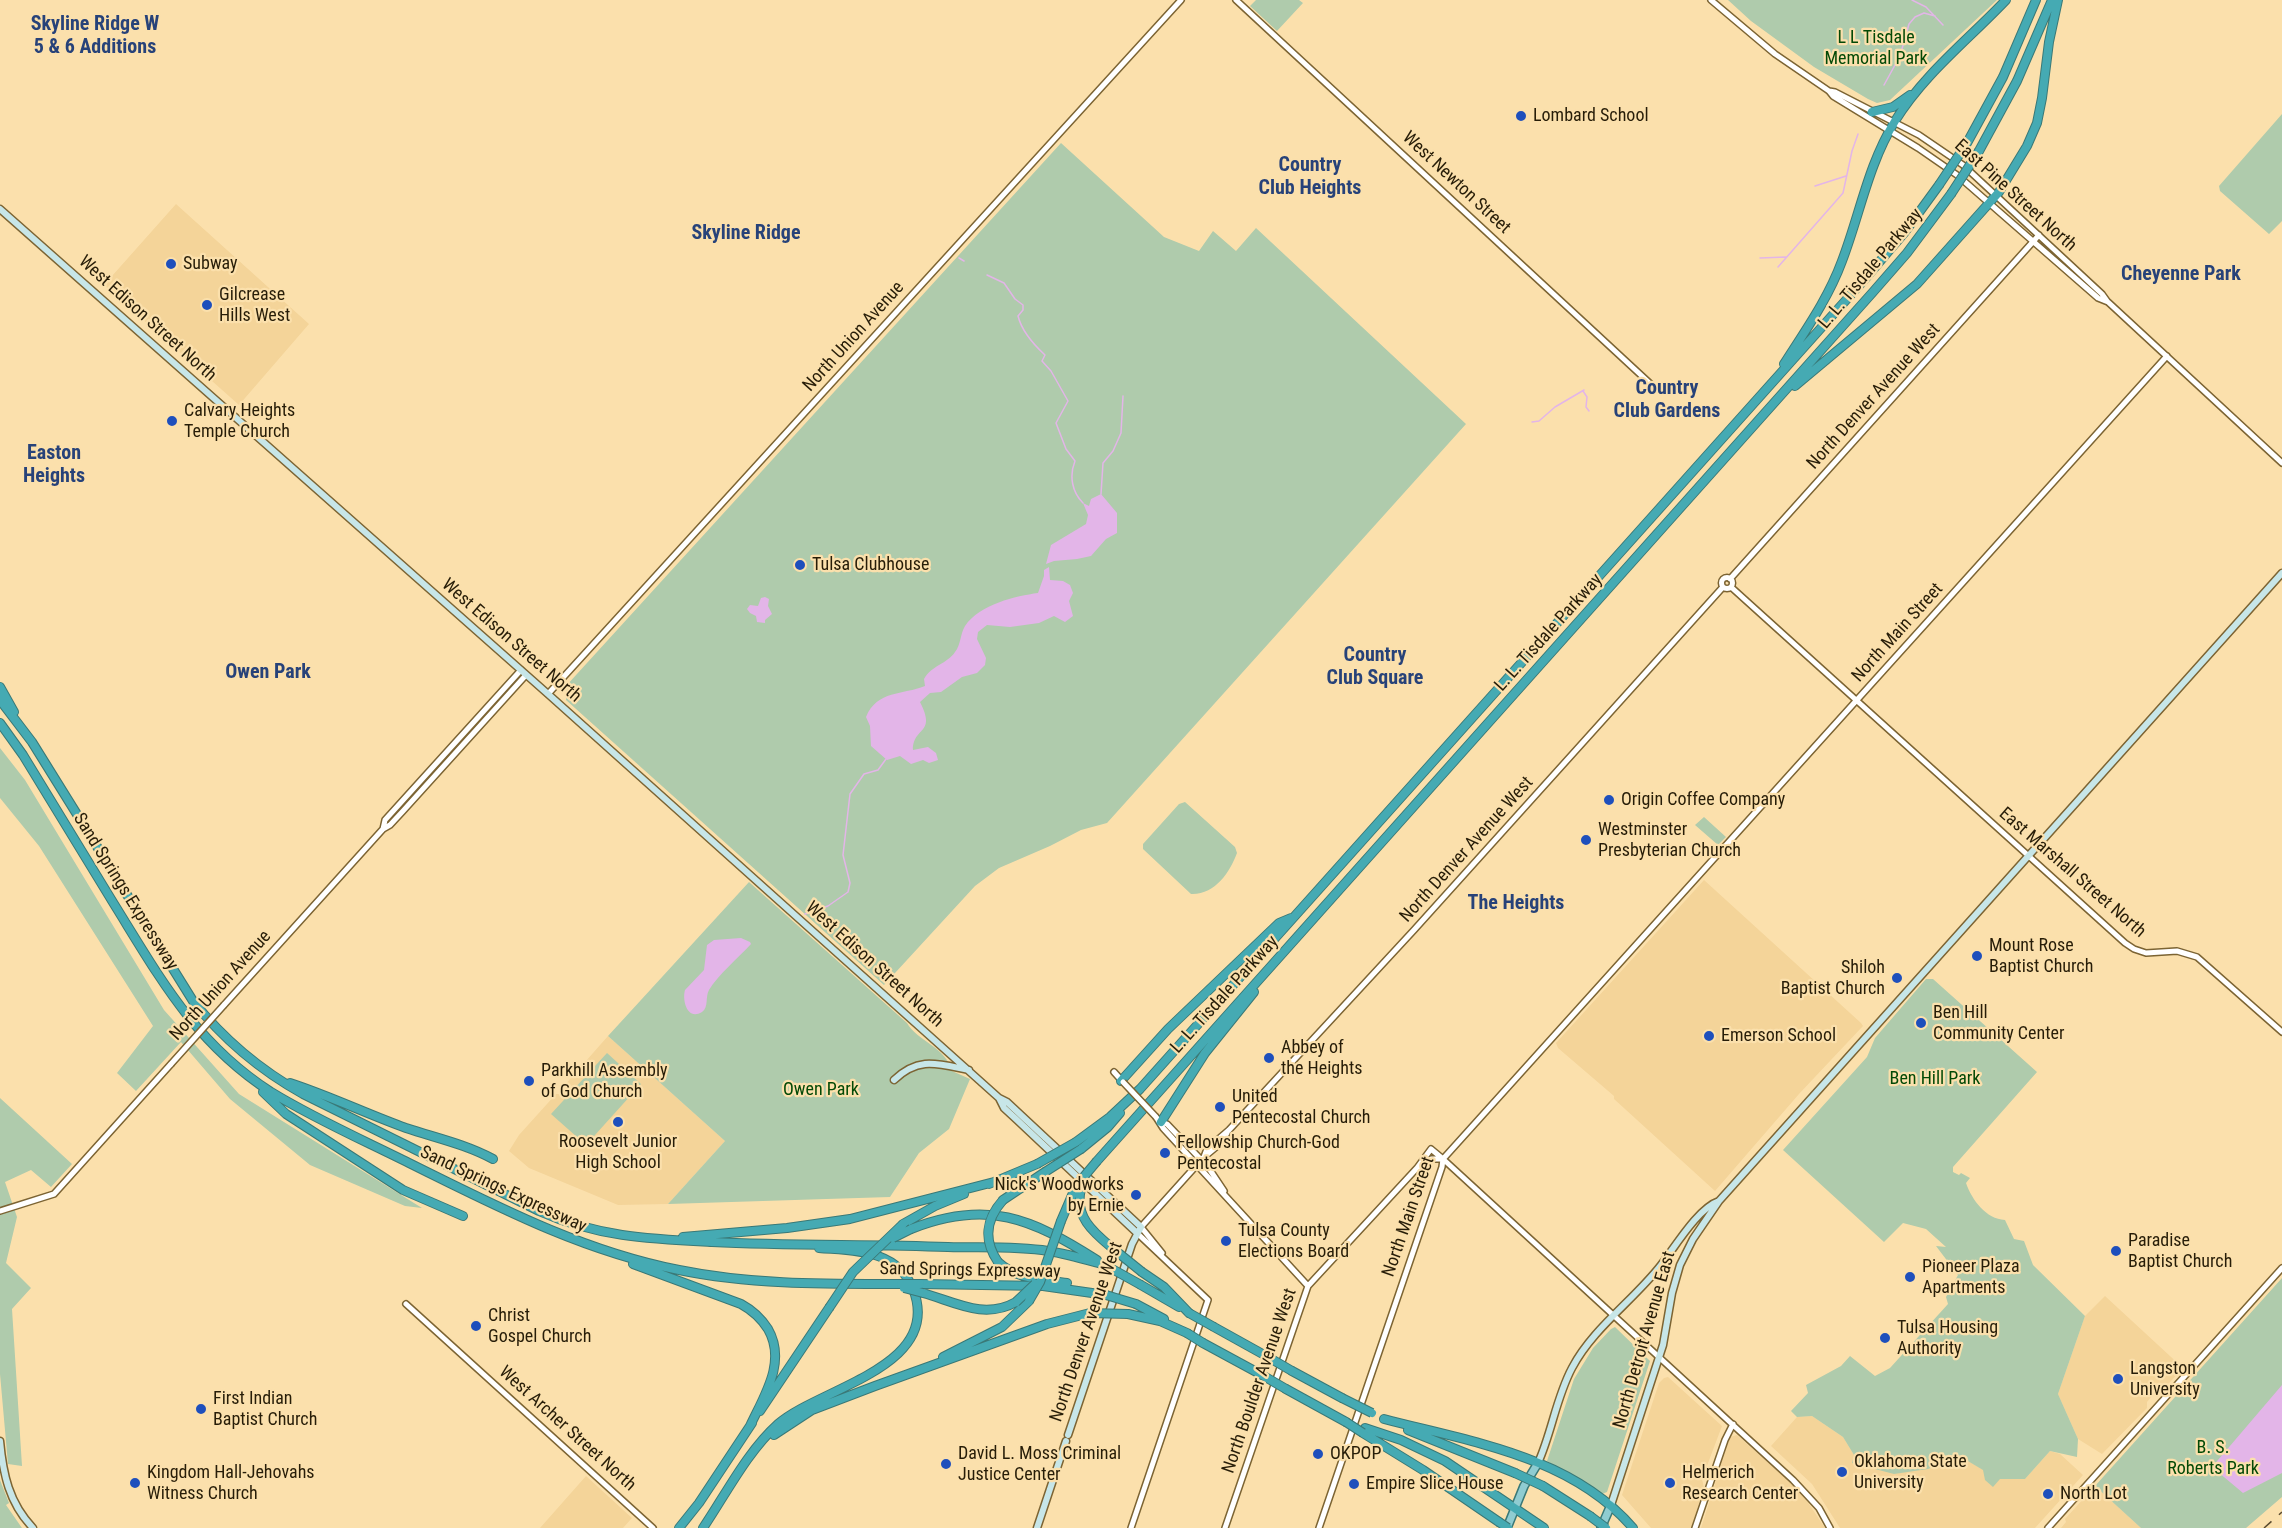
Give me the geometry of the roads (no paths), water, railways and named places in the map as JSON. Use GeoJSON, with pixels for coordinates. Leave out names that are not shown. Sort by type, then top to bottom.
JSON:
{"type":"FeatureCollection","features":[{"type":"Feature","properties":{"kind":"highway"},"geometry":{"type":"LineString","coordinates":[[1772,384],[1818,312],[1835,279],[1870,172],[1894,122],[1941,63],[2006,0]]}},
{"type":"Feature","properties":{"kind":"highway","name":"L. L. Tisdale Parkway"},"geometry":{"type":"LineString","coordinates":[[1078,1146],[1108,1127],[1881,261],[1940,185],[1967,143],[2003,77],[2036,0]]}},
{"type":"Feature","properties":{"kind":"highway","name":"L. L. Tisdale Parkway"},"geometry":{"type":"LineString","coordinates":[[1045,1267],[1071,1196],[1097,1161],[1907,253],[1951,194],[1979,151],[2017,81],[2052,0]]}},
{"type":"Feature","properties":{"kind":"highway"},"geometry":{"type":"LineString","coordinates":[[1778,400],[1912,288],[1996,195],[2022,156],[2037,123],[2049,42],[2058,0]]}},
{"type":"Feature","properties":{"kind":"highway"},"geometry":{"type":"LineString","coordinates":[[1872,112],[1893,107],[1919,88]]}},
{"type":"Feature","properties":{"kind":"highway"},"geometry":{"type":"LineString","coordinates":[[0,687],[32,742]]}},
{"type":"Feature","properties":{"kind":"highway","name":"Sand Springs Expressway"},"geometry":{"type":"LineString","coordinates":[[0,700],[32,742],[186,993],[230,1043],[277,1079],[311,1098],[545,1214],[571,1224],[611,1234],[651,1239],[754,1244],[864,1244],[1035,1250],[1068,1254],[1106,1265]]}},
{"type":"Feature","properties":{"kind":"highway","name":"Sand Springs Expressway"},"geometry":{"type":"LineString","coordinates":[[0,723],[23,755],[175,1001],[208,1042],[245,1074],[290,1104],[534,1224],[590,1246],[662,1266],[716,1276],[768,1281],[903,1286],[920,1284],[1043,1286],[1106,1295],[1136,1304],[1187,1333]]}},
{"type":"Feature","properties":{"kind":"highway"},"geometry":{"type":"LineString","coordinates":[[1122,1081],[1168,1029],[1279,923],[1295,916]]}},
{"type":"Feature","properties":{"kind":"highway"},"geometry":{"type":"LineString","coordinates":[[1158,1119],[1205,1053],[1286,950]]}},
{"type":"Feature","properties":{"kind":"highway"},"geometry":{"type":"LineString","coordinates":[[245,1074],[286,1114],[373,1171],[403,1190],[463,1216]]}},
{"type":"Feature","properties":{"kind":"highway"},"geometry":{"type":"LineString","coordinates":[[277,1079],[327,1095],[400,1126],[463,1145],[493,1159]]}},
{"type":"Feature","properties":{"kind":"highway"},"geometry":{"type":"LineString","coordinates":[[679,1528],[726,1463],[816,1327],[863,1261],[935,1206],[1078,1146]]}},
{"type":"Feature","properties":{"kind":"highway"},"geometry":{"type":"LineString","coordinates":[[1078,1146],[1045,1172],[1003,1200],[990,1217],[989,1245],[998,1262],[1021,1276],[1079,1286],[1106,1295]]}},
{"type":"Feature","properties":{"kind":"highway"},"geometry":{"type":"LineString","coordinates":[[1097,1161],[1084,1181],[1080,1194],[1080,1204],[1086,1224],[1111,1247],[1164,1287],[1189,1312]]}},
{"type":"Feature","properties":{"kind":"highway"},"geometry":{"type":"LineString","coordinates":[[651,1239],[818,1224],[891,1209],[994,1182]]}},
{"type":"Feature","properties":{"kind":"highway"},"geometry":{"type":"LineString","coordinates":[[907,1226],[962,1215],[1006,1216],[1045,1229],[1342,1398],[1384,1419],[1430,1435],[1455,1449],[1543,1486],[1606,1528]]}},
{"type":"Feature","properties":{"kind":"highway"},"geometry":{"type":"LineString","coordinates":[[703,1528],[755,1451],[776,1425],[895,1358],[904,1349],[911,1336],[917,1312],[912,1288],[905,1276],[892,1263],[877,1255],[864,1251],[754,1244]]}},
{"type":"Feature","properties":{"kind":"highway"},"geometry":{"type":"LineString","coordinates":[[590,1246],[741,1304],[764,1323],[775,1346],[776,1362],[774,1373],[750,1426]]}},
{"type":"Feature","properties":{"kind":"highway"},"geometry":{"type":"LineString","coordinates":[[918,1370],[1002,1327],[1029,1301],[1040,1282],[1045,1267]]}},
{"type":"Feature","properties":{"kind":"highway"},"geometry":{"type":"LineString","coordinates":[[903,1286],[976,1310],[998,1309],[1016,1302],[1030,1290],[1045,1267]]}},
{"type":"Feature","properties":{"kind":"highway"},"geometry":{"type":"LineString","coordinates":[[755,1451],[780,1430],[812,1410],[918,1370],[1057,1320],[1090,1313],[1128,1314],[1160,1321],[1187,1333],[1364,1431],[1508,1528]]}},
{"type":"Feature","properties":{"kind":"highway"},"geometry":{"type":"LineString","coordinates":[[1364,1431],[1401,1440],[1445,1461],[1544,1528]]}},
{"type":"Feature","properties":{"kind":"highway"},"geometry":{"type":"LineString","coordinates":[[1430,1435],[1459,1438],[1538,1463],[1578,1483],[1611,1505],[1633,1528]]}},
{"type":"Feature","properties":{"kind":"main road","name":"West Edison Street North"},"geometry":{"type":"LineString","coordinates":[[0,209],[524,672],[999,1098],[1007,1102],[1139,1230]]}},
{"type":"Feature","properties":{"kind":"main road"},"geometry":{"type":"LineString","coordinates":[[1508,1528],[1515,1507],[1538,1463],[1563,1389],[1573,1366],[1584,1349],[1657,1270],[1684,1233],[1711,1204],[1719,1201],[2282,573]]}},
{"type":"Feature","properties":{"kind":"main road"},"geometry":{"type":"LineString","coordinates":[[894,1080],[904,1071],[926,1063],[969,1070]]}},
{"type":"Feature","properties":{"kind":"main road","name":"North Detroit Avenue East"},"geometry":{"type":"LineString","coordinates":[[1600,1528],[1611,1505],[1666,1336],[1672,1293],[1680,1265],[1693,1239],[1719,1201]]}},
{"type":"Feature","properties":{"kind":"main road","name":"North Denver Avenue West"},"geometry":{"type":"LineString","coordinates":[[1037,1528],[1139,1230]]}},
{"type":"Feature","properties":{"kind":"main road"},"geometry":{"type":"LineString","coordinates":[[0,1441],[3,1469],[10,1494],[21,1514],[33,1528]]}},
{"type":"Feature","properties":{"kind":"street","name":"North Union Avenue"},"geometry":{"type":"LineString","coordinates":[[548,694],[1181,0]]}},
{"type":"Feature","properties":{"kind":"street","name":"West Newton Street"},"geometry":{"type":"LineString","coordinates":[[1236,0],[1656,388]]}},
{"type":"Feature","properties":{"kind":"street"},"geometry":{"type":"LineString","coordinates":[[1711,0],[1764,45],[1828,91]]}},
{"type":"Feature","properties":{"kind":"street","name":"East Pine Street North"},"geometry":{"type":"LineString","coordinates":[[1828,91],[1835,92],[1927,140],[1963,165],[2098,298],[2108,302],[2282,463]]}},
{"type":"Feature","properties":{"kind":"street","name":"East Pine Street North"},"geometry":{"type":"LineString","coordinates":[[1828,91],[1943,164],[2037,238]]}},
{"type":"Feature","properties":{"kind":"street","name":"North Denver Avenue West"},"geometry":{"type":"LineString","coordinates":[[1730,579],[2037,238]]}},
{"type":"Feature","properties":{"kind":"street","name":"North Main Street"},"geometry":{"type":"LineString","coordinates":[[1319,1528],[1443,1159],[2167,356]]}},
{"type":"Feature","properties":{"kind":"street"},"geometry":{"type":"LineString","coordinates":[[1723,579],[1730,579],[1731,587],[1723,587],[1721,583],[1723,579]]}},
{"type":"Feature","properties":{"kind":"street","name":"North Denver Avenue West"},"geometry":{"type":"LineString","coordinates":[[1139,1230],[1201,1160],[1221,1143],[1229,1130],[1421,922],[1723,587]]}},
{"type":"Feature","properties":{"kind":"street","name":"East Marshall Street North"},"geometry":{"type":"LineString","coordinates":[[1731,587],[2129,946],[2146,953],[2177,951],[2198,957],[2282,1032]]}},
{"type":"Feature","properties":{"kind":"street","name":"North Union Avenue"},"geometry":{"type":"LineString","coordinates":[[0,1211],[54,1194],[383,829],[385,820],[524,672]]}},
{"type":"Feature","properties":{"kind":"street"},"geometry":{"type":"LineString","coordinates":[[1114,1072],[1158,1119],[1163,1128],[1201,1160],[1230,1200],[1308,1286]]}},
{"type":"Feature","properties":{"kind":"street"},"geometry":{"type":"LineString","coordinates":[[1417,1168],[1431,1149],[1443,1159],[1808,1494],[1830,1528]]}},
{"type":"Feature","properties":{"kind":"street","name":"North Boulder Avenue West"},"geometry":{"type":"LineString","coordinates":[[1225,1528],[1308,1286],[1417,1168],[1431,1160],[1443,1159]]}},
{"type":"Feature","properties":{"kind":"street","name":"West Edison Street North"},"geometry":{"type":"LineString","coordinates":[[1139,1230],[1208,1300],[1195,1338]]}},
{"type":"Feature","properties":{"kind":"street"},"geometry":{"type":"LineString","coordinates":[[2048,1528],[2282,1268]]}},
{"type":"Feature","properties":{"kind":"street","name":"West Archer Street North"},"geometry":{"type":"LineString","coordinates":[[406,1304],[653,1528]]}},
{"type":"Feature","properties":{"kind":"street"},"geometry":{"type":"LineString","coordinates":[[1131,1528],[1195,1338]]}},
{"type":"Feature","properties":{"kind":"street"},"geometry":{"type":"LineString","coordinates":[[1695,1528],[1725,1440],[1733,1424]]}},
{"type":"Feature","properties":{"kind":"waterway"},"geometry":{"type":"LineString","coordinates":[[1912,0],[1926,7],[1943,25]]}},
{"type":"Feature","properties":{"kind":"waterway"},"geometry":{"type":"LineString","coordinates":[[1884,85],[1900,56],[1909,24],[1915,17],[1924,13],[1935,16]]}},
{"type":"Feature","properties":{"kind":"waterway"},"geometry":{"type":"LineString","coordinates":[[1778,267],[1843,193],[1858,134]]}},
{"type":"Feature","properties":{"kind":"waterway"},"geometry":{"type":"LineString","coordinates":[[1815,186],[1846,176]]}},
{"type":"Feature","properties":{"kind":"waterway"},"geometry":{"type":"LineString","coordinates":[[1760,258],[1786,257]]}},
{"type":"Feature","properties":{"kind":"waterway"},"geometry":{"type":"LineString","coordinates":[[959,258],[964,261]]}},
{"type":"Feature","properties":{"kind":"waterway"},"geometry":{"type":"LineString","coordinates":[[987,275],[1004,283],[1015,299],[1023,305],[1023,310],[1018,316],[1022,327],[1045,355],[1042,361],[1051,371],[1068,401],[1056,423],[1066,449],[1075,461],[1072,472],[1073,484],[1076,494],[1083,503]]}},
{"type":"Feature","properties":{"kind":"waterway"},"geometry":{"type":"LineString","coordinates":[[1532,422],[1539,421],[1555,407],[1584,390]]}},
{"type":"Feature","properties":{"kind":"waterway"},"geometry":{"type":"LineString","coordinates":[[1583,391],[1587,397],[1586,407],[1589,411]]}},
{"type":"Feature","properties":{"kind":"waterway"},"geometry":{"type":"LineString","coordinates":[[1101,494],[1103,463],[1113,451],[1121,433],[1123,396]]}},
{"type":"Feature","properties":{"kind":"waterway"},"geometry":{"type":"LineString","coordinates":[[805,914],[828,906],[848,892],[850,883],[843,855],[850,794],[864,774],[878,770],[886,759]]}},
{"type":"Feature","properties":{"kind":"railway"},"geometry":{"type":"LineString","coordinates":[[2264,1528],[2282,1512]]}},
{"type":"Feature","properties":{"kind":"place","name":"Lombard School"},"geometry":{"type":"Point","coordinates":[1521,116]}},
{"type":"Feature","properties":{"kind":"place","name":"Subway"},"geometry":{"type":"Point","coordinates":[171,264]}},
{"type":"Feature","properties":{"kind":"place","name":"Gilcrease Hills West"},"geometry":{"type":"Point","coordinates":[207,305]}},
{"type":"Feature","properties":{"kind":"place","name":"Calvary Heights Temple Church"},"geometry":{"type":"Point","coordinates":[172,421]}},
{"type":"Feature","properties":{"kind":"place","name":"Tulsa Clubhouse"},"geometry":{"type":"Point","coordinates":[800,565]}},
{"type":"Feature","properties":{"kind":"place","name":"Origin Coffee Company"},"geometry":{"type":"Point","coordinates":[1609,800]}},
{"type":"Feature","properties":{"kind":"place","name":"Westminster Presbyterian Church"},"geometry":{"type":"Point","coordinates":[1586,840]}},
{"type":"Feature","properties":{"kind":"place","name":"Mount Rose Baptist Church"},"geometry":{"type":"Point","coordinates":[1977,956]}},
{"type":"Feature","properties":{"kind":"place","name":"Shiloh Baptist Church"},"geometry":{"type":"Point","coordinates":[1897,978]}},
{"type":"Feature","properties":{"kind":"place","name":"Ben Hill Community Center"},"geometry":{"type":"Point","coordinates":[1921,1023]}},
{"type":"Feature","properties":{"kind":"place","name":"Emerson School"},"geometry":{"type":"Point","coordinates":[1709,1036]}},
{"type":"Feature","properties":{"kind":"place","name":"Abbey of the Heights"},"geometry":{"type":"Point","coordinates":[1269,1058]}},
{"type":"Feature","properties":{"kind":"place","name":"Parkhill Assembly of God Church"},"geometry":{"type":"Point","coordinates":[529,1081]}},
{"type":"Feature","properties":{"kind":"place","name":"United Pentecostal Church"},"geometry":{"type":"Point","coordinates":[1220,1107]}},
{"type":"Feature","properties":{"kind":"place","name":"Roosevelt Junior High School"},"geometry":{"type":"Point","coordinates":[618,1122]}},
{"type":"Feature","properties":{"kind":"place","name":"Fellowship Church-God Pentecostal"},"geometry":{"type":"Point","coordinates":[1165,1153]}},
{"type":"Feature","properties":{"kind":"place","name":"Nick's Woodworks by Ernie"},"geometry":{"type":"Point","coordinates":[1136,1195]}},
{"type":"Feature","properties":{"kind":"place","name":"Tulsa County Elections Board"},"geometry":{"type":"Point","coordinates":[1226,1241]}},
{"type":"Feature","properties":{"kind":"place","name":"Paradise Baptist Church"},"geometry":{"type":"Point","coordinates":[2116,1251]}},
{"type":"Feature","properties":{"kind":"place","name":"Pioneer Plaza Apartments"},"geometry":{"type":"Point","coordinates":[1910,1277]}},
{"type":"Feature","properties":{"kind":"place","name":"Christ Gospel Church"},"geometry":{"type":"Point","coordinates":[476,1326]}},
{"type":"Feature","properties":{"kind":"place","name":"Tulsa Housing Authority"},"geometry":{"type":"Point","coordinates":[1885,1338]}},
{"type":"Feature","properties":{"kind":"place","name":"Langston University"},"geometry":{"type":"Point","coordinates":[2118,1379]}},
{"type":"Feature","properties":{"kind":"place","name":"First Indian Baptist Church"},"geometry":{"type":"Point","coordinates":[201,1409]}},
{"type":"Feature","properties":{"kind":"place","name":"OKPOP"},"geometry":{"type":"Point","coordinates":[1318,1454]}},
{"type":"Feature","properties":{"kind":"place","name":"David L. Moss Criminal Justice Center"},"geometry":{"type":"Point","coordinates":[946,1464]}},
{"type":"Feature","properties":{"kind":"place","name":"Oklahoma State University"},"geometry":{"type":"Point","coordinates":[1842,1472]}},
{"type":"Feature","properties":{"kind":"place","name":"Kingdom Hall-Jehovahs Witness Church"},"geometry":{"type":"Point","coordinates":[135,1483]}},
{"type":"Feature","properties":{"kind":"place","name":"Helmerich Research Center"},"geometry":{"type":"Point","coordinates":[1670,1483]}},
{"type":"Feature","properties":{"kind":"place","name":"Empire Slice House"},"geometry":{"type":"Point","coordinates":[1354,1484]}},
{"type":"Feature","properties":{"kind":"place","name":"North Lot"},"geometry":{"type":"Point","coordinates":[2048,1494]}},
{"type":"Feature","properties":{"kind":"district","name":"Skyline Ridge W 5 & 6 Additions"},"geometry":{"type":"Point","coordinates":[95,36]}},
{"type":"Feature","properties":{"kind":"district","name":"Country Club Heights"},"geometry":{"type":"Point","coordinates":[1310,178]}},
{"type":"Feature","properties":{"kind":"district","name":"Skyline Ridge"},"geometry":{"type":"Point","coordinates":[746,234]}},
{"type":"Feature","properties":{"kind":"district","name":"Cheyenne Park"},"geometry":{"type":"Point","coordinates":[2181,275]}},
{"type":"Feature","properties":{"kind":"district","name":"Country Club Gardens"},"geometry":{"type":"Point","coordinates":[1667,400]}},
{"type":"Feature","properties":{"kind":"district","name":"Easton Heights"},"geometry":{"type":"Point","coordinates":[54,466]}},
{"type":"Feature","properties":{"kind":"district","name":"Country Club Square"},"geometry":{"type":"Point","coordinates":[1375,668]}},
{"type":"Feature","properties":{"kind":"district","name":"Owen Park"},"geometry":{"type":"Point","coordinates":[268,673]}},
{"type":"Feature","properties":{"kind":"district","name":"The Heights"},"geometry":{"type":"Point","coordinates":[1516,904]}},
{"type":"Feature","properties":{"kind":"park label","name":"L L Tisdale Memorial Park"},"geometry":{"type":"Point","coordinates":[1876,48]}},
{"type":"Feature","properties":{"kind":"park label","name":"Ben Hill Park"},"geometry":{"type":"Point","coordinates":[1935,1079]}},
{"type":"Feature","properties":{"kind":"park label","name":"B. S. Roberts Park"},"geometry":{"type":"Point","coordinates":[2213,1458]}}]}
